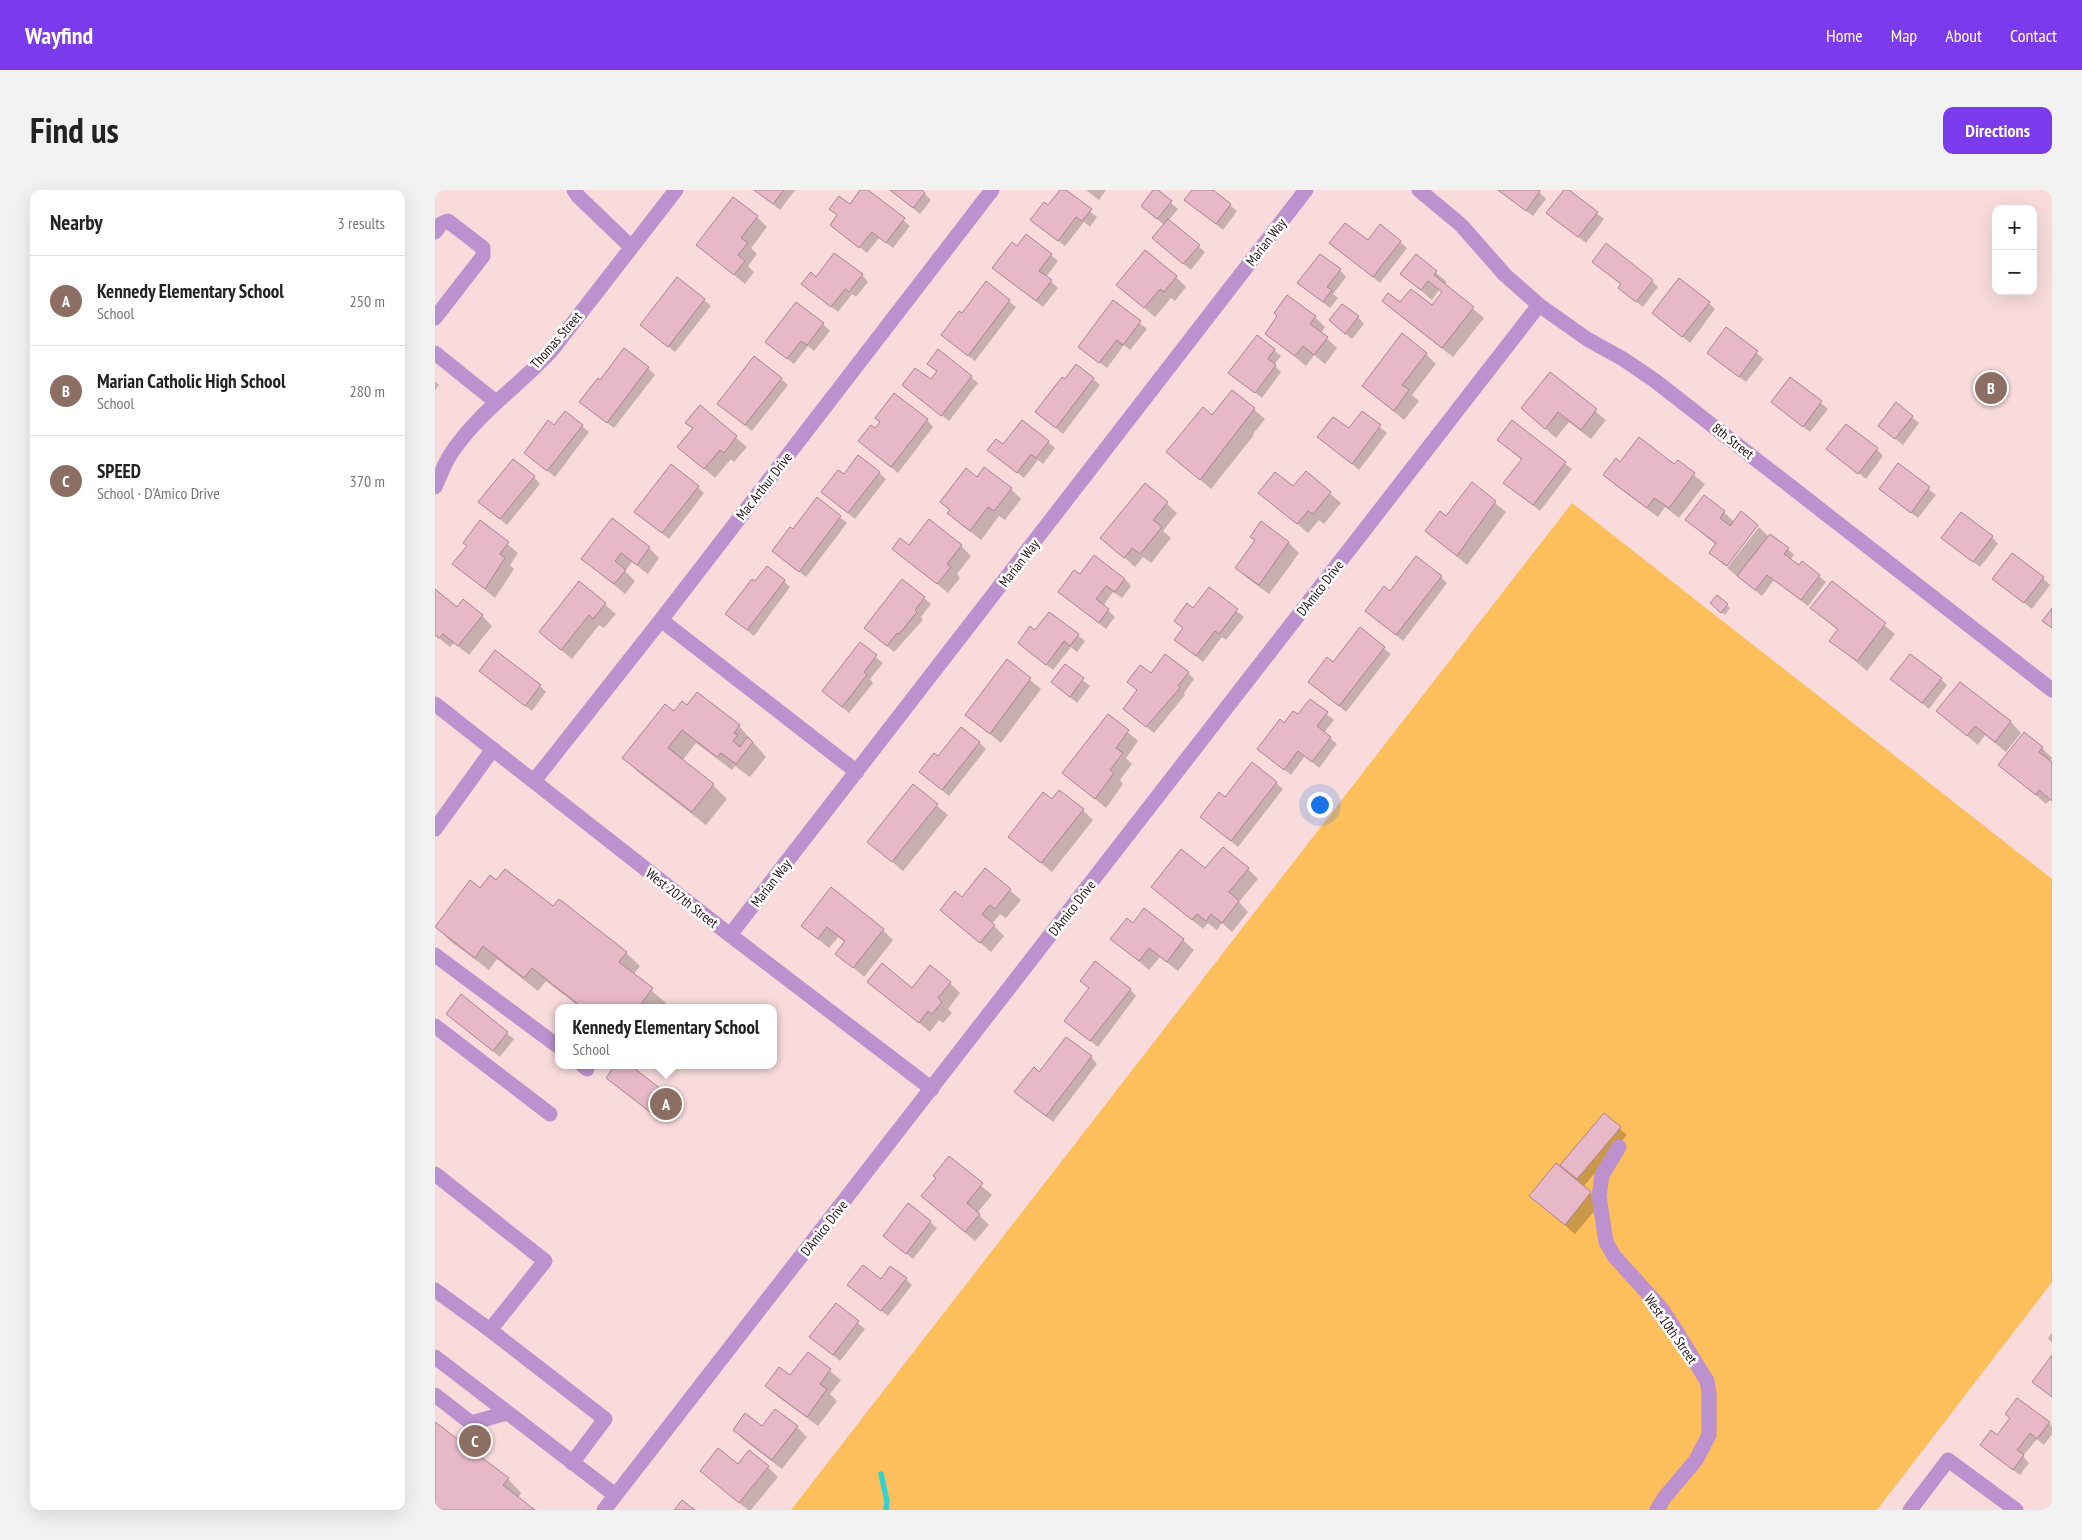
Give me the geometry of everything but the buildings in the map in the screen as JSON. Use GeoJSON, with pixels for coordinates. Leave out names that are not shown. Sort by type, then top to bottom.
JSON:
{"type":"FeatureCollection","features":[{"type":"Feature","properties":{"kind":"street"},"geometry":{"type":"LineString","coordinates":[[574,190],[631,248]]}},
{"type":"Feature","properties":{"kind":"street","name":"Thomas Street"},"geometry":{"type":"LineString","coordinates":[[435,487],[452,452],[495,402],[539,364],[552,350],[675,190]]}},
{"type":"Feature","properties":{"kind":"street","name":"Mac Arthur Drive"},"geometry":{"type":"LineString","coordinates":[[534,781],[661,620],[992,190]]}},
{"type":"Feature","properties":{"kind":"street","name":"Marian Way"},"geometry":{"type":"LineString","coordinates":[[730,935],[1306,190]]}},
{"type":"Feature","properties":{"kind":"street","name":"8th Street"},"geometry":{"type":"LineString","coordinates":[[1419,190],[1461,225],[1500,270],[1539,305],[1587,339],[1623,359],[1654,380],[2052,690]]}},
{"type":"Feature","properties":{"kind":"street"},"geometry":{"type":"LineString","coordinates":[[435,318],[483,256],[483,248],[448,221],[438,228]]}},
{"type":"Feature","properties":{"kind":"street","name":"D'Amico Drive"},"geometry":{"type":"LineString","coordinates":[[604,1510],[1539,305]]}},
{"type":"Feature","properties":{"kind":"street"},"geometry":{"type":"LineString","coordinates":[[435,353],[495,402]]}},
{"type":"Feature","properties":{"kind":"street"},"geometry":{"type":"LineString","coordinates":[[661,620],[857,772]]}},
{"type":"Feature","properties":{"kind":"street","name":"West 207th Street"},"geometry":{"type":"LineString","coordinates":[[435,704],[730,935],[932,1089]]}},
{"type":"Feature","properties":{"kind":"street"},"geometry":{"type":"LineString","coordinates":[[435,829],[493,749]]}},
{"type":"Feature","properties":{"kind":"street"},"geometry":{"type":"LineString","coordinates":[[435,955],[555,1045]]}},
{"type":"Feature","properties":{"kind":"street"},"geometry":{"type":"LineString","coordinates":[[435,1026],[549,1114]]}},
{"type":"Feature","properties":{"kind":"street","name":"West 10th Street"},"geometry":{"type":"LineString","coordinates":[[1619,1147],[1601,1175],[1599,1196],[1606,1242],[1614,1256],[1660,1307],[1673,1326],[1707,1381],[1709,1393],[1709,1435],[1696,1460],[1664,1498],[1657,1510]]}},
{"type":"Feature","properties":{"kind":"street"},"geometry":{"type":"LineString","coordinates":[[435,1174],[545,1261],[490,1330]]}},
{"type":"Feature","properties":{"kind":"street"},"geometry":{"type":"LineString","coordinates":[[435,1290],[605,1419],[573,1462]]}},
{"type":"Feature","properties":{"kind":"street"},"geometry":{"type":"LineString","coordinates":[[435,1357],[615,1495]]}},
{"type":"Feature","properties":{"kind":"street"},"geometry":{"type":"LineString","coordinates":[[435,1395],[471,1423],[507,1413]]}},
{"type":"Feature","properties":{"kind":"street"},"geometry":{"type":"LineString","coordinates":[[1910,1510],[1948,1460],[2016,1510]]}},
{"type":"Feature","properties":{"kind":"shaded area"},"geometry":{"type":"Polygon","coordinates":[[[1572,503],[2052,879],[2052,1282],[1877,1510],[791,1510],[1572,503]]]}},
{"type":"Feature","properties":{"kind":"waterway"},"geometry":{"type":"LineString","coordinates":[[881,1474],[887,1501],[886,1510]]}},
{"type":"Feature","properties":{"kind":"place","name":"Marian Catholic High School"},"geometry":{"type":"Point","coordinates":[1991,388]}},
{"type":"Feature","properties":{"kind":"place","name":"Kennedy Elementary School"},"geometry":{"type":"Point","coordinates":[666,1104]}},
{"type":"Feature","properties":{"kind":"place","name":"SPEED"},"geometry":{"type":"Point","coordinates":[475,1441]}}]}
